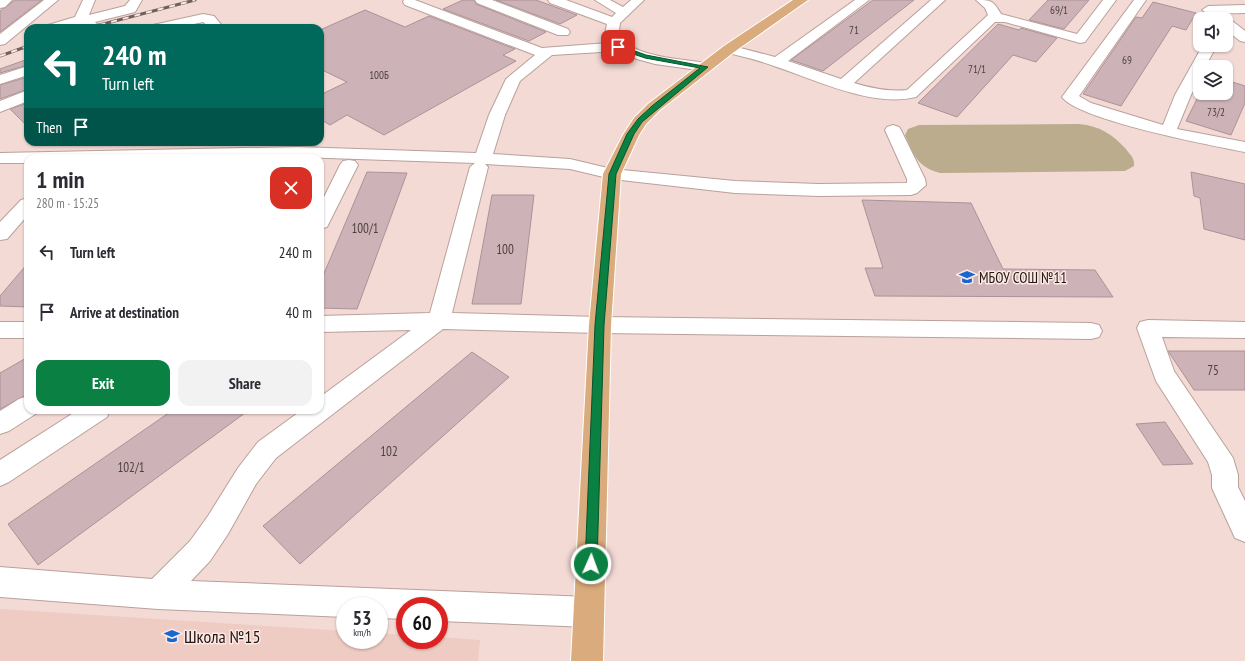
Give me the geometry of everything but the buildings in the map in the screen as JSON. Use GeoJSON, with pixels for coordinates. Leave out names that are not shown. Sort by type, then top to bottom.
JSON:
{"type":"FeatureCollection","features":[{"type":"Feature","properties":{"kind":"main road"},"geometry":{"type":"LineString","coordinates":[[587,661],[600,325],[612,174],[631,134],[640,121],[654,107],[705,67],[802,0]]}},
{"type":"Feature","properties":{"kind":"street"},"geometry":{"type":"LineString","coordinates":[[0,4],[6,0]]}},
{"type":"Feature","properties":{"kind":"street"},"geometry":{"type":"LineString","coordinates":[[0,41],[52,0]]}},
{"type":"Feature","properties":{"kind":"street"},"geometry":{"type":"LineString","coordinates":[[90,0],[87,23],[130,9],[136,0]]}},
{"type":"Feature","properties":{"kind":"street"},"geometry":{"type":"LineString","coordinates":[[481,0],[563,32]]}},
{"type":"Feature","properties":{"kind":"street"},"geometry":{"type":"LineString","coordinates":[[554,0],[618,17]]}},
{"type":"Feature","properties":{"kind":"street"},"geometry":{"type":"LineString","coordinates":[[601,0],[618,17]]}},
{"type":"Feature","properties":{"kind":"street"},"geometry":{"type":"LineString","coordinates":[[618,47],[611,39],[618,17],[638,0]]}},
{"type":"Feature","properties":{"kind":"street"},"geometry":{"type":"LineString","coordinates":[[778,62],[863,0]]}},
{"type":"Feature","properties":{"kind":"street"},"geometry":{"type":"LineString","coordinates":[[844,84],[939,0]]}},
{"type":"Feature","properties":{"kind":"street"},"geometry":{"type":"LineString","coordinates":[[982,0],[990,6],[996,17]]}},
{"type":"Feature","properties":{"kind":"street"},"geometry":{"type":"LineString","coordinates":[[730,49],[778,62],[844,84],[895,95],[911,94],[990,18],[996,17],[1080,39],[1110,0]]}},
{"type":"Feature","properties":{"kind":"street"},"geometry":{"type":"LineString","coordinates":[[1140,0],[1070,96],[1085,106],[1168,132],[1245,147]]}},
{"type":"Feature","properties":{"kind":"street"},"geometry":{"type":"LineString","coordinates":[[410,2],[533,50],[548,52],[618,47],[645,56],[705,67]]}},
{"type":"Feature","properties":{"kind":"street"},"geometry":{"type":"LineString","coordinates":[[1210,12],[1203,7],[1245,9]]}},
{"type":"Feature","properties":{"kind":"street"},"geometry":{"type":"LineString","coordinates":[[176,24],[203,18],[209,19],[213,24]]}},
{"type":"Feature","properties":{"kind":"street"},"geometry":{"type":"LineString","coordinates":[[1233,31],[1245,38]]}},
{"type":"Feature","properties":{"kind":"street"},"geometry":{"type":"LineString","coordinates":[[0,45],[24,38]]}},
{"type":"Feature","properties":{"kind":"street"},"geometry":{"type":"LineString","coordinates":[[324,407],[439,321],[481,162],[497,115],[513,79],[548,52]]}},
{"type":"Feature","properties":{"kind":"street"},"geometry":{"type":"LineString","coordinates":[[1168,132],[1183,95],[1206,52]]}},
{"type":"Feature","properties":{"kind":"street"},"geometry":{"type":"LineString","coordinates":[[0,80],[24,71]]}},
{"type":"Feature","properties":{"kind":"street"},"geometry":{"type":"LineString","coordinates":[[0,106],[24,97]]}},
{"type":"Feature","properties":{"kind":"street"},"geometry":{"type":"LineString","coordinates":[[207,154],[298,152],[481,162],[570,164],[612,174],[735,187],[819,190],[911,189],[917,185],[916,179],[893,130]]}},
{"type":"Feature","properties":{"kind":"street"},"geometry":{"type":"LineString","coordinates":[[0,158],[24,158]]}},
{"type":"Feature","properties":{"kind":"street"},"geometry":{"type":"LineString","coordinates":[[324,215],[349,164]]}},
{"type":"Feature","properties":{"kind":"street"},"geometry":{"type":"LineString","coordinates":[[0,234],[24,208]]}},
{"type":"Feature","properties":{"kind":"street"},"geometry":{"type":"LineString","coordinates":[[324,324],[439,321],[600,325],[1091,331]]}},
{"type":"Feature","properties":{"kind":"street"},"geometry":{"type":"LineString","coordinates":[[1245,330],[1148,328],[1164,374],[1220,458],[1225,475],[1225,488],[1245,529]]}},
{"type":"Feature","properties":{"kind":"street"},"geometry":{"type":"LineString","coordinates":[[0,330],[24,330]]}},
{"type":"Feature","properties":{"kind":"street"},"geometry":{"type":"LineString","coordinates":[[0,424],[24,409]]}},
{"type":"Feature","properties":{"kind":"street"},"geometry":{"type":"LineString","coordinates":[[0,474],[92,414]]}},
{"type":"Feature","properties":{"kind":"street"},"geometry":{"type":"LineString","coordinates":[[158,594],[200,551],[218,525],[247,476],[267,450],[315,414]]}},
{"type":"Feature","properties":{"kind":"street"},"geometry":{"type":"LineString","coordinates":[[0,582],[158,594],[589,612]]}},
{"type":"Feature","properties":{"kind":"shaded area"},"geometry":{"type":"Polygon","coordinates":[[[1079,124],[1099,129],[1111,135],[1131,155],[1134,161],[1134,166],[1125,171],[940,173],[921,164],[914,154],[905,135],[908,129],[919,125],[1079,124]]]}},
{"type":"Feature","properties":{"kind":"shaded area","name":"Школа №15"},"geometry":{"type":"Polygon","coordinates":[[[0,609],[336,630],[336,649],[388,649],[388,634],[396,634],[396,649],[448,649],[448,638],[480,640],[478,661],[0,661],[0,609]]]}},
{"type":"Feature","properties":{"kind":"railway"},"geometry":{"type":"LineString","coordinates":[[103,24],[195,0]]}},
{"type":"Feature","properties":{"kind":"railway"},"geometry":{"type":"LineString","coordinates":[[0,56],[24,47]]}},
{"type":"Feature","properties":{"kind":"place","name":"МБОУ СОШ №11"},"geometry":{"type":"Point","coordinates":[967,277]}},
{"type":"Feature","properties":{"kind":"place","name":"Школа №15"},"geometry":{"type":"Point","coordinates":[172,636]}},
{"type":"Feature","properties":{"kind":"route"},"geometry":{"type":"LineString","coordinates":[[591,564],[600,325],[612,174],[631,134],[640,121],[654,107],[705,67],[645,56],[628,52],[618,47]]}}]}
